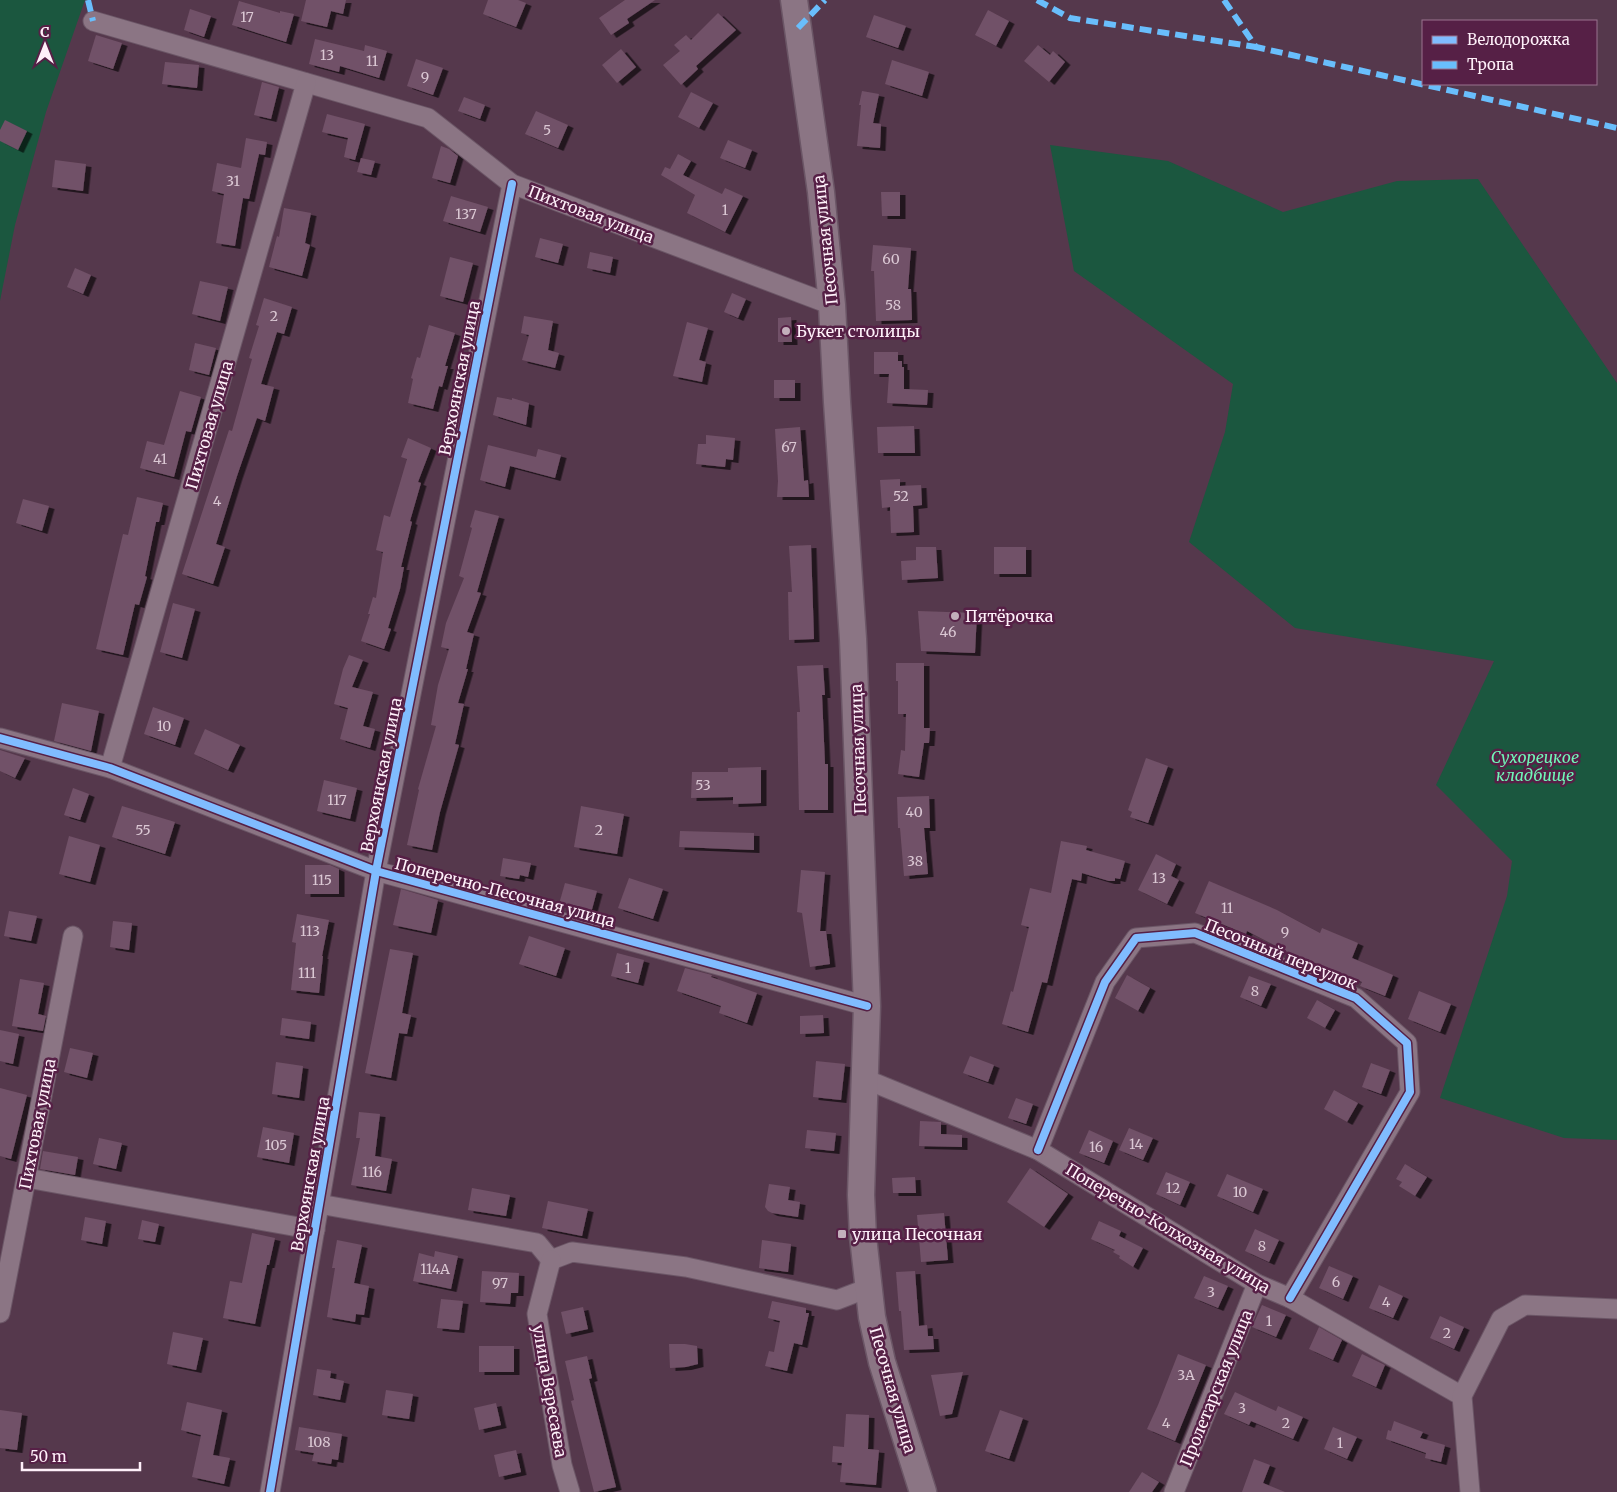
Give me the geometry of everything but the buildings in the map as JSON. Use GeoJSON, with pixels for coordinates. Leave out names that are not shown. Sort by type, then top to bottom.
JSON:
{"type":"FeatureCollection","features":[{"type":"Feature","properties":{"kind":"main road","name":"Песочная улица"},"geometry":{"type":"LineString","coordinates":[[794,0],[821,192],[832,304],[854,639],[867,1006],[861,1195],[863,1237],[868,1288],[882,1362],[923,1492]]}},
{"type":"Feature","properties":{"kind":"street","name":"Пихтовая улица"},"geometry":{"type":"LineString","coordinates":[[93,21],[428,118],[512,184],[832,304]]}},
{"type":"Feature","properties":{"kind":"street","name":"Пихтовая улица"},"geometry":{"type":"LineString","coordinates":[[110,768],[306,83]]}},
{"type":"Feature","properties":{"kind":"street","name":"Верхоянская улица"},"geometry":{"type":"LineString","coordinates":[[270,1492],[376,871],[512,184]]}},
{"type":"Feature","properties":{"kind":"street","name":"Поперечно-Песочная улица"},"geometry":{"type":"LineString","coordinates":[[0,738],[110,768],[376,871],[867,1006]]}},
{"type":"Feature","properties":{"kind":"street","name":"Песочный переулок"},"geometry":{"type":"LineString","coordinates":[[1038,1150],[1105,982],[1136,938],[1195,933],[1356,998],[1408,1043],[1410,1092],[1290,1298]]}},
{"type":"Feature","properties":{"kind":"street","name":"Пихтовая улица"},"geometry":{"type":"LineString","coordinates":[[0,1313],[73,936]]}},
{"type":"Feature","properties":{"kind":"street","name":"Поперечно-Колхозная улица"},"geometry":{"type":"LineString","coordinates":[[865,1079],[1038,1150],[1257,1284],[1290,1298],[1462,1396]]}},
{"type":"Feature","properties":{"kind":"street"},"geometry":{"type":"LineString","coordinates":[[27,1178],[315,1230]]}},
{"type":"Feature","properties":{"kind":"street"},"geometry":{"type":"LineString","coordinates":[[319,1204],[537,1243],[551,1260],[572,1252],[686,1267],[837,1300],[868,1288]]}},
{"type":"Feature","properties":{"kind":"street","name":"улица Вересаева"},"geometry":{"type":"LineString","coordinates":[[551,1260],[537,1314],[562,1465],[570,1492]]}},
{"type":"Feature","properties":{"kind":"street","name":"Пролетарская улица"},"geometry":{"type":"LineString","coordinates":[[1174,1492],[1257,1284]]}},
{"type":"Feature","properties":{"kind":"street"},"geometry":{"type":"LineString","coordinates":[[1470,1492],[1462,1396],[1501,1319],[1525,1305],[1617,1309]]}},
{"type":"Feature","properties":{"kind":"green space"},"geometry":{"type":"Polygon","coordinates":[[[0,0],[85,0],[46,112],[15,225],[0,301],[0,0]]]}},
{"type":"Feature","properties":{"kind":"green space","name":"Сухорецкое кладбище"},"geometry":{"type":"Polygon","coordinates":[[[1050,145],[1168,161],[1283,212],[1397,181],[1478,179],[1617,383],[1617,1140],[1564,1138],[1440,1098],[1507,896],[1512,861],[1436,785],[1494,661],[1295,628],[1189,542],[1225,432],[1233,384],[1074,271],[1050,145]]]}},
{"type":"Feature","properties":{"kind":"marked path"},"geometry":{"type":"LineString","coordinates":[[88,0],[93,21]]}},
{"type":"Feature","properties":{"kind":"marked path"},"geometry":{"type":"LineString","coordinates":[[798,28],[825,0]]}},
{"type":"Feature","properties":{"kind":"marked path"},"geometry":{"type":"LineString","coordinates":[[1037,0],[1070,18],[1256,47]]}},
{"type":"Feature","properties":{"kind":"marked path"},"geometry":{"type":"LineString","coordinates":[[1224,0],[1256,47],[1422,84]]}},
{"type":"Feature","properties":{"kind":"marked path"},"geometry":{"type":"LineString","coordinates":[[1425,85],[1617,128]]}},
{"type":"Feature","properties":{"kind":"cycle path"},"geometry":{"type":"LineString","coordinates":[[270,1492],[376,871],[512,184]]}},
{"type":"Feature","properties":{"kind":"cycle path"},"geometry":{"type":"LineString","coordinates":[[0,738],[110,768],[376,871],[867,1006]]}},
{"type":"Feature","properties":{"kind":"cycle path"},"geometry":{"type":"LineString","coordinates":[[1038,1150],[1105,982],[1136,938],[1195,933],[1356,998],[1407,1043],[1410,1092],[1290,1298]]}},
{"type":"Feature","properties":{"kind":"place","name":"Букет столицы"},"geometry":{"type":"Point","coordinates":[786,331]}},
{"type":"Feature","properties":{"kind":"place","name":"Пятёрочка"},"geometry":{"type":"Point","coordinates":[955,616]}},
{"type":"Feature","properties":{"kind":"place","name":"улица Песочная"},"geometry":{"type":"Point","coordinates":[842,1234]}}]}
